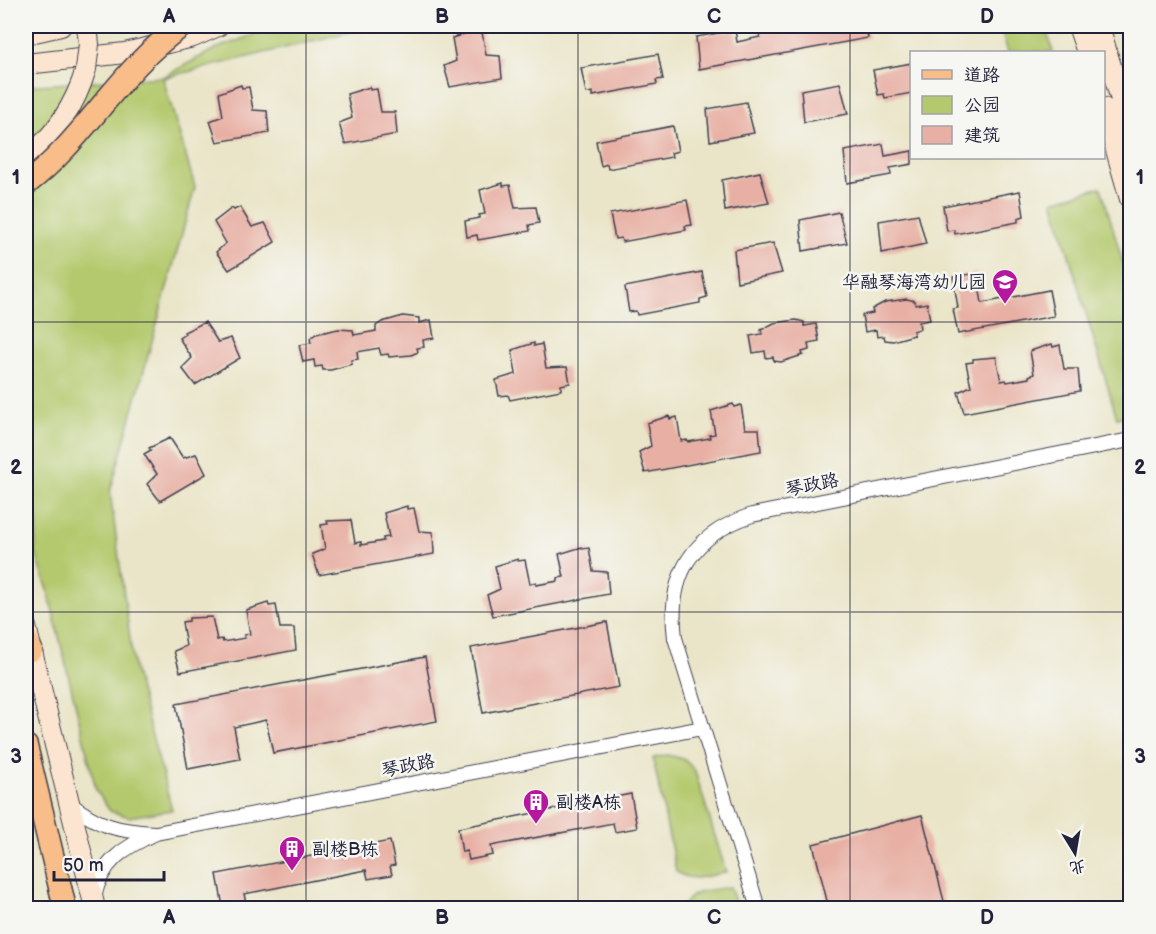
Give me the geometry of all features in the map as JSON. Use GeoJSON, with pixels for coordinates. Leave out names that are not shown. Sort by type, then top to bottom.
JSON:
{"type":"FeatureCollection","features":[{"type":"Feature","properties":{"kind":"main road"},"geometry":{"type":"LineString","coordinates":[[26,34],[62,26]]}},
{"type":"Feature","properties":{"kind":"main road"},"geometry":{"type":"LineString","coordinates":[[26,159],[57,130],[82,84],[89,44],[87,26]]}},
{"type":"Feature","properties":{"kind":"main road"},"geometry":{"type":"LineString","coordinates":[[26,184],[51,165],[138,61],[182,26]]}},
{"type":"Feature","properties":{"kind":"main road"},"geometry":{"type":"LineString","coordinates":[[26,64],[125,54],[193,37],[218,26]]}},
{"type":"Feature","properties":{"kind":"main road"},"geometry":{"type":"LineString","coordinates":[[1078,26],[1087,51]]}},
{"type":"Feature","properties":{"kind":"main road"},"geometry":{"type":"LineString","coordinates":[[1099,26],[1131,130]]}},
{"type":"Feature","properties":{"kind":"main road"},"geometry":{"type":"LineString","coordinates":[[1105,111],[1131,199]]}},
{"type":"Feature","properties":{"kind":"main road"},"geometry":{"type":"LineString","coordinates":[[26,627],[28,645],[94,906]]}},
{"type":"Feature","properties":{"kind":"main road"},"geometry":{"type":"LineString","coordinates":[[26,746],[65,909]]}},
{"type":"Feature","properties":{"kind":"street","name":"琴政路"},"geometry":{"type":"LineString","coordinates":[[758,909],[675,638],[672,615],[674,592],[682,571],[694,551],[730,522],[752,515],[1131,440]]}},
{"type":"Feature","properties":{"kind":"street","name":"琴政路"},"geometry":{"type":"LineString","coordinates":[[156,833],[702,728]]}},
{"type":"Feature","properties":{"kind":"street"},"geometry":{"type":"LineString","coordinates":[[69,803],[99,824],[127,831],[156,833]]}},
{"type":"Feature","properties":{"kind":"street"},"geometry":{"type":"LineString","coordinates":[[94,906],[97,883],[108,863],[127,846],[156,833]]}},
{"type":"Feature","properties":{"kind":"green space"},"geometry":{"type":"Polygon","coordinates":[[[277,26],[373,26],[163,78],[195,187],[110,492],[134,668],[172,810],[129,817],[110,811],[96,790],[47,587],[35,551],[38,521],[26,472],[26,86],[163,77],[215,49],[277,26]]]}},
{"type":"Feature","properties":{"kind":"green space"},"geometry":{"type":"Polygon","coordinates":[[[1000,26],[1045,26],[1053,51],[1008,51],[1000,26]]]}},
{"type":"Feature","properties":{"kind":"green space"},"geometry":{"type":"Polygon","coordinates":[[[1101,187],[1130,287],[1130,415],[1117,418],[1053,201],[1101,187]]]}},
{"type":"Feature","properties":{"kind":"green space"},"geometry":{"type":"Polygon","coordinates":[[[667,755],[684,759],[695,771],[726,872],[693,878],[676,871],[653,758],[667,755]]]}},
{"type":"Feature","properties":{"kind":"green space"},"geometry":{"type":"Polygon","coordinates":[[[730,887],[737,908],[683,908],[690,897],[696,894],[730,887]]]}},
{"type":"Feature","properties":{"kind":"building"},"geometry":{"type":"Polygon","coordinates":[[[758,26],[798,26],[799,30],[824,26],[866,26],[868,38],[699,69],[696,37],[735,30],[737,42],[760,37],[758,26]]]}},
{"type":"Feature","properties":{"kind":"building"},"geometry":{"type":"Polygon","coordinates":[[[474,31],[475,33],[482,32],[486,55],[500,56],[502,78],[450,87],[444,66],[456,61],[452,38],[474,31]]]}},
{"type":"Feature","properties":{"kind":"building"},"geometry":{"type":"Polygon","coordinates":[[[658,54],[663,79],[656,80],[657,84],[593,96],[593,92],[586,93],[581,68],[658,54]]]}},
{"type":"Feature","properties":{"kind":"building"},"geometry":{"type":"Polygon","coordinates":[[[910,63],[910,93],[885,98],[884,94],[878,95],[873,70],[910,63]]]}},
{"type":"Feature","properties":{"kind":"building"},"geometry":{"type":"Polygon","coordinates":[[[840,83],[848,114],[804,122],[801,90],[840,83]]]}},
{"type":"Feature","properties":{"kind":"building"},"geometry":{"type":"Polygon","coordinates":[[[241,85],[242,88],[249,87],[253,110],[267,111],[269,133],[217,142],[210,121],[223,116],[219,93],[241,85]]]}},
{"type":"Feature","properties":{"kind":"building"},"geometry":{"type":"Polygon","coordinates":[[[370,87],[370,90],[377,89],[381,112],[395,112],[397,134],[345,144],[339,123],[352,118],[347,94],[370,87]]]}},
{"type":"Feature","properties":{"kind":"building"},"geometry":{"type":"Polygon","coordinates":[[[746,102],[754,133],[710,141],[707,109],[746,102]]]}},
{"type":"Feature","properties":{"kind":"building"},"geometry":{"type":"Polygon","coordinates":[[[673,126],[678,151],[671,153],[672,157],[608,169],[607,164],[601,166],[596,141],[673,126]]]}},
{"type":"Feature","properties":{"kind":"building"},"geometry":{"type":"Polygon","coordinates":[[[883,144],[885,156],[910,151],[912,164],[890,168],[891,175],[847,183],[844,151],[883,144]]]}},
{"type":"Feature","properties":{"kind":"building"},"geometry":{"type":"Polygon","coordinates":[[[760,172],[769,203],[725,211],[722,180],[760,172]]]}},
{"type":"Feature","properties":{"kind":"building"},"geometry":{"type":"Polygon","coordinates":[[[503,183],[503,186],[510,185],[515,208],[536,207],[539,223],[529,225],[530,231],[478,240],[477,235],[467,237],[465,221],[485,214],[480,190],[503,183]]]}},
{"type":"Feature","properties":{"kind":"building"},"geometry":{"type":"Polygon","coordinates":[[[1020,191],[1024,216],[1018,218],[1018,222],[955,234],[954,230],[947,231],[943,206],[1020,191]]]}},
{"type":"Feature","properties":{"kind":"building"},"geometry":{"type":"Polygon","coordinates":[[[687,200],[692,225],[685,226],[686,230],[622,242],[621,238],[615,239],[610,214],[687,200]]]}},
{"type":"Feature","properties":{"kind":"building"},"geometry":{"type":"Polygon","coordinates":[[[240,207],[252,227],[265,223],[275,242],[229,270],[216,252],[226,243],[214,222],[232,208],[234,210],[240,207]]]}},
{"type":"Feature","properties":{"kind":"building"},"geometry":{"type":"Polygon","coordinates":[[[839,212],[847,243],[803,251],[800,220],[839,212]]]}},
{"type":"Feature","properties":{"kind":"building"},"geometry":{"type":"Polygon","coordinates":[[[918,214],[926,244],[882,253],[879,221],[918,214]]]}},
{"type":"Feature","properties":{"kind":"building"},"geometry":{"type":"Polygon","coordinates":[[[773,243],[782,273],[737,282],[734,250],[773,243]]]}},
{"type":"Feature","properties":{"kind":"building"},"geometry":{"type":"Polygon","coordinates":[[[702,272],[707,297],[700,299],[700,303],[637,315],[636,311],[629,312],[625,287],[702,272]]]}},
{"type":"Feature","properties":{"kind":"building","name":"华融琴海湾幼儿园"},"geometry":{"type":"Polygon","coordinates":[[[977,273],[982,303],[1049,290],[1054,316],[958,334],[953,309],[958,308],[953,277],[977,273]]]}},
{"type":"Feature","properties":{"kind":"building"},"geometry":{"type":"Polygon","coordinates":[[[907,299],[915,301],[916,305],[927,303],[930,320],[919,322],[920,329],[913,331],[914,335],[893,341],[885,340],[884,336],[877,337],[876,330],[865,332],[862,315],[873,313],[872,309],[885,302],[907,299]]]}},
{"type":"Feature","properties":{"kind":"building"},"geometry":{"type":"Polygon","coordinates":[[[403,316],[419,318],[419,323],[431,320],[434,338],[423,340],[424,347],[417,348],[418,352],[389,357],[388,354],[381,355],[379,348],[357,352],[358,359],[351,360],[352,364],[331,370],[323,370],[322,366],[315,367],[314,360],[303,362],[299,345],[311,343],[310,338],[316,334],[338,329],[353,330],[354,335],[376,331],[376,326],[382,322],[403,316]]]}},
{"type":"Feature","properties":{"kind":"building"},"geometry":{"type":"Polygon","coordinates":[[[796,320],[804,322],[804,326],[816,324],[819,341],[808,343],[809,350],[802,352],[803,355],[781,362],[774,361],[773,357],[766,358],[765,351],[753,353],[750,336],[762,334],[761,330],[774,323],[796,320]]]}},
{"type":"Feature","properties":{"kind":"building"},"geometry":{"type":"Polygon","coordinates":[[[205,322],[218,342],[231,338],[240,358],[195,385],[182,368],[192,358],[179,338],[185,334],[184,332],[205,322]]]}},
{"type":"Feature","properties":{"kind":"building"},"geometry":{"type":"Polygon","coordinates":[[[534,343],[534,346],[542,344],[546,368],[567,367],[570,383],[561,385],[561,390],[510,400],[508,395],[499,396],[496,380],[516,374],[512,350],[534,343]]]}},
{"type":"Feature","properties":{"kind":"building"},"geometry":{"type":"Polygon","coordinates":[[[1052,344],[1053,347],[1060,345],[1064,369],[1078,369],[1080,391],[964,413],[958,392],[971,386],[966,363],[973,362],[973,359],[996,357],[1001,381],[1029,378],[1034,374],[1030,351],[1052,344]]]}},
{"type":"Feature","properties":{"kind":"building"},"geometry":{"type":"Polygon","coordinates":[[[733,404],[734,407],[741,405],[745,429],[759,429],[761,451],[645,473],[639,452],[651,446],[647,423],[669,416],[670,419],[677,417],[681,441],[710,438],[709,435],[715,434],[711,411],[733,404]]]}},
{"type":"Feature","properties":{"kind":"building"},"geometry":{"type":"Polygon","coordinates":[[[170,438],[183,458],[196,454],[206,474],[160,501],[147,484],[157,474],[144,454],[151,450],[149,448],[170,438]]]}},
{"type":"Feature","properties":{"kind":"building"},"geometry":{"type":"Polygon","coordinates":[[[407,506],[407,509],[414,508],[419,531],[433,532],[434,554],[319,575],[312,554],[325,549],[321,525],[328,524],[327,521],[351,520],[355,543],[361,542],[361,545],[383,541],[383,538],[389,537],[384,513],[407,506]]]}},
{"type":"Feature","properties":{"kind":"building"},"geometry":{"type":"Polygon","coordinates":[[[582,547],[582,549],[589,548],[593,571],[607,572],[609,594],[493,616],[487,595],[500,589],[495,566],[518,559],[518,561],[525,560],[530,584],[558,581],[558,578],[564,577],[559,554],[582,547]]]}},
{"type":"Feature","properties":{"kind":"building"},"geometry":{"type":"Polygon","coordinates":[[[268,603],[269,606],[276,605],[280,628],[294,628],[296,650],[180,672],[174,651],[186,646],[182,622],[189,621],[189,618],[212,617],[217,640],[222,639],[223,642],[245,638],[244,635],[250,634],[246,610],[268,603]]]}},
{"type":"Feature","properties":{"kind":"building"},"geometry":{"type":"Polygon","coordinates":[[[607,622],[619,687],[483,713],[471,648],[607,622]]]}},
{"type":"Feature","properties":{"kind":"building"},"geometry":{"type":"Polygon","coordinates":[[[425,657],[437,721],[273,753],[266,720],[234,727],[240,759],[188,769],[176,704],[425,657]]]}},
{"type":"Feature","properties":{"kind":"building","name":"副楼A栋"},"geometry":{"type":"Polygon","coordinates":[[[631,794],[637,828],[615,832],[613,823],[491,846],[493,855],[469,860],[467,851],[462,852],[458,828],[631,794]]]}},
{"type":"Feature","properties":{"kind":"building"},"geometry":{"type":"Polygon","coordinates":[[[922,815],[946,909],[829,909],[813,844],[922,815]]]}},
{"type":"Feature","properties":{"kind":"building","name":"副楼B栋"},"geometry":{"type":"Polygon","coordinates":[[[390,841],[395,865],[390,866],[392,875],[368,879],[366,870],[244,894],[246,903],[223,907],[217,874],[390,841]]]}},
{"type":"Feature","properties":{"kind":"place","name":"华融琴海湾幼儿园"},"geometry":{"type":"Point","coordinates":[1005,305]}},
{"type":"Feature","properties":{"kind":"place","name":"副楼A栋"},"geometry":{"type":"Point","coordinates":[536,825]}},
{"type":"Feature","properties":{"kind":"place","name":"副楼B栋"},"geometry":{"type":"Point","coordinates":[292,872]}}]}
